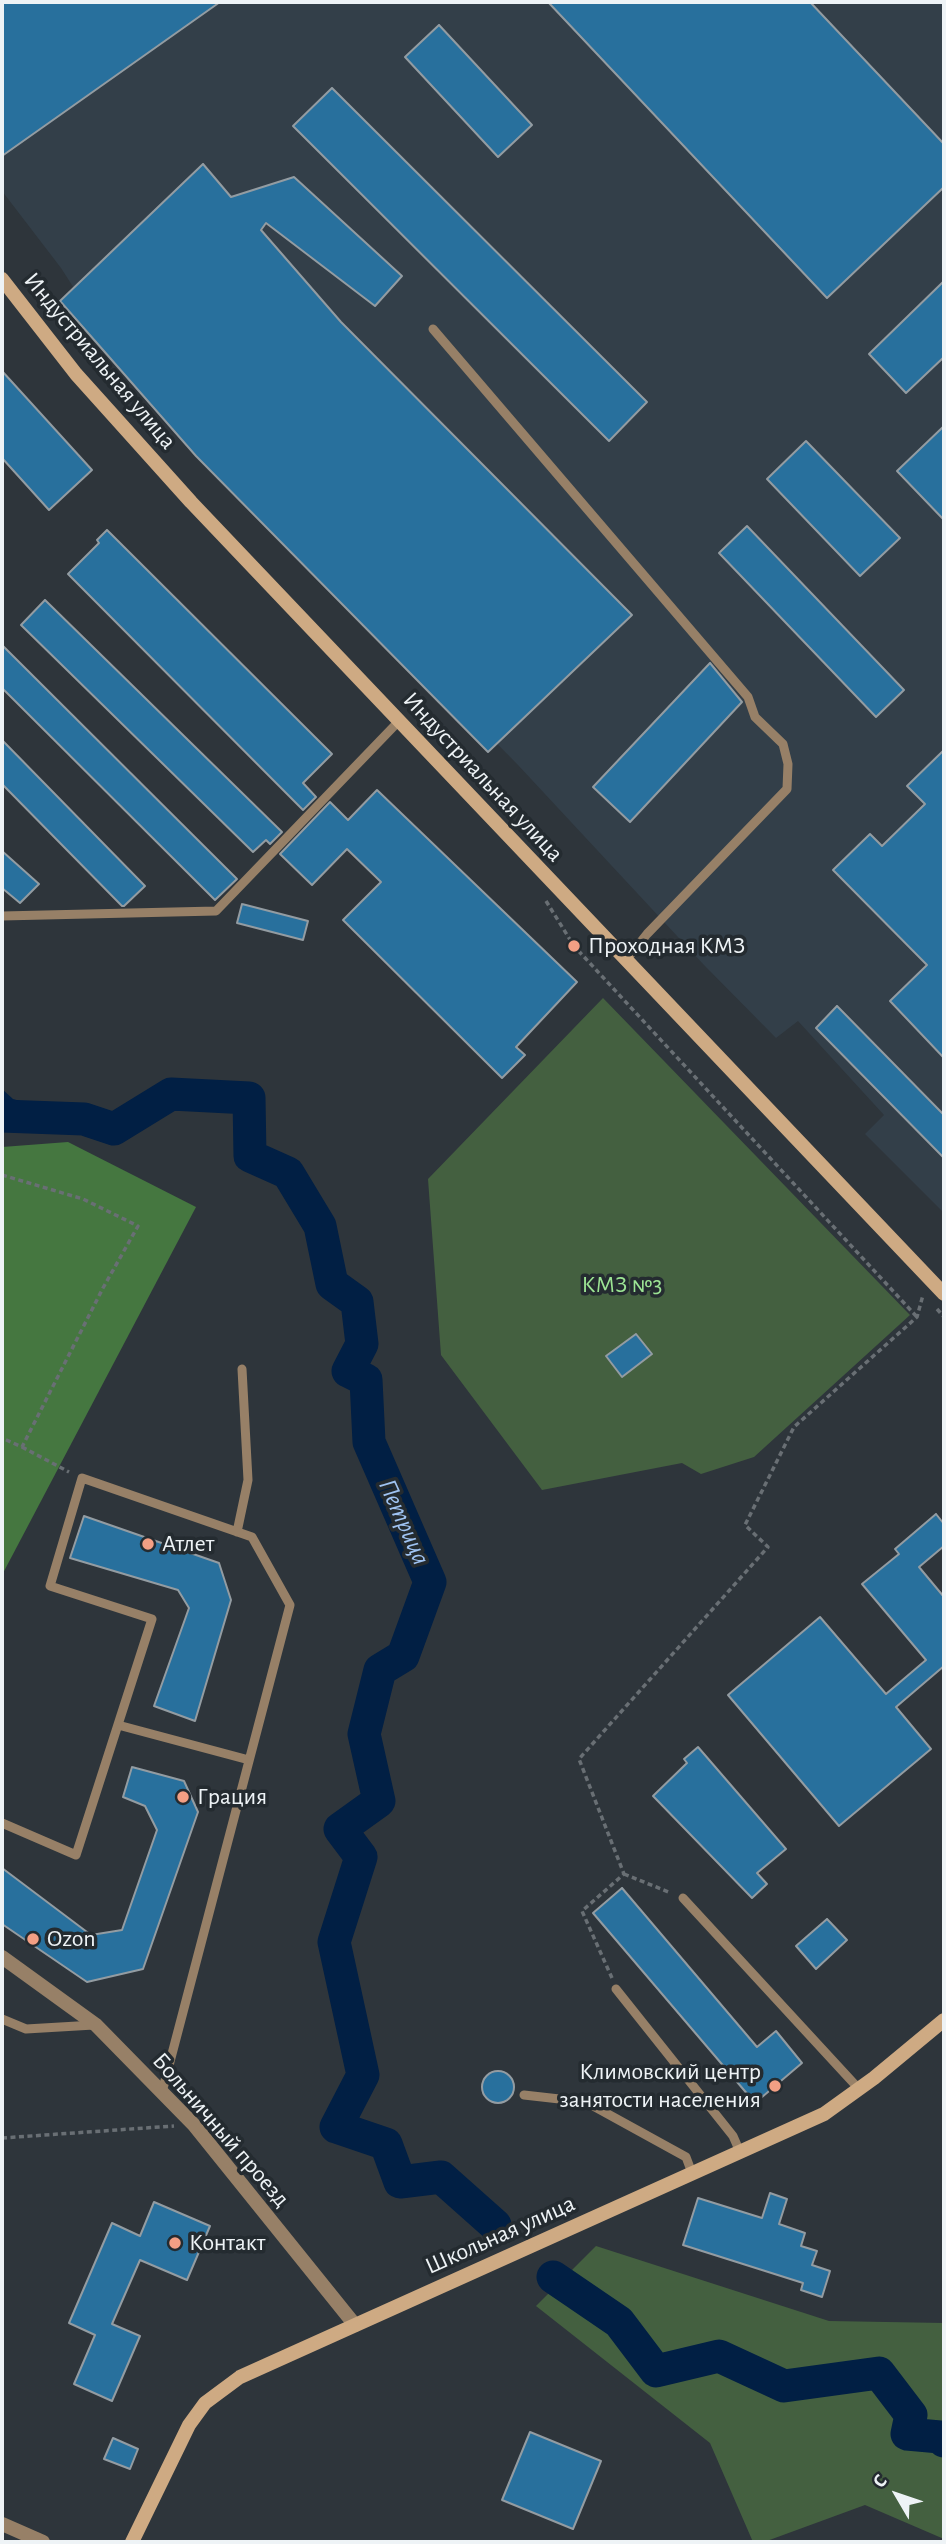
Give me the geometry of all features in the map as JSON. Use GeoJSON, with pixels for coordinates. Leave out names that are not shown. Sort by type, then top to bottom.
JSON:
{"type":"FeatureCollection","features":[{"type":"Feature","properties":{"kind":"main road","name":"Индустриальная улица"},"geometry":{"type":"LineString","coordinates":[[2,279],[39,328],[137,442],[506,835],[944,1294]]}},
{"type":"Feature","properties":{"kind":"main road","name":"Школьная улица"},"geometry":{"type":"LineString","coordinates":[[132,2542],[189,2425],[205,2403],[240,2377],[824,2114],[944,2020]]}},
{"type":"Feature","properties":{"kind":"street","name":"Больничный проезд"},"geometry":{"type":"LineString","coordinates":[[2,1957],[96,2025],[194,2125],[355,2325]]}},
{"type":"Feature","properties":{"kind":"street"},"geometry":{"type":"LineString","coordinates":[[2,2524],[43,2542]]}},
{"type":"Feature","properties":{"kind":"lane"},"geometry":{"type":"LineString","coordinates":[[433,329],[748,697],[755,717],[783,744],[788,764],[787,789],[647,934],[627,959]]}},
{"type":"Feature","properties":{"kind":"lane"},"geometry":{"type":"LineString","coordinates":[[2,916],[216,911],[399,721]]}},
{"type":"Feature","properties":{"kind":"lane"},"geometry":{"type":"LineString","coordinates":[[237,1532],[248,1480],[242,1369]]}},
{"type":"Feature","properties":{"kind":"lane"},"geometry":{"type":"LineString","coordinates":[[2,1823],[76,1855],[152,1619],[50,1586],[82,1478],[252,1537],[290,1605],[162,2092]]}},
{"type":"Feature","properties":{"kind":"lane"},"geometry":{"type":"LineString","coordinates":[[118,1725],[249,1760]]}},
{"type":"Feature","properties":{"kind":"lane"},"geometry":{"type":"LineString","coordinates":[[683,1898],[859,2089]]}},
{"type":"Feature","properties":{"kind":"lane"},"geometry":{"type":"LineString","coordinates":[[617,1989],[733,2136],[740,2152]]}},
{"type":"Feature","properties":{"kind":"lane"},"geometry":{"type":"LineString","coordinates":[[2,2019],[26,2029],[96,2025]]}},
{"type":"Feature","properties":{"kind":"lane"},"geometry":{"type":"LineString","coordinates":[[524,2095],[586,2102],[686,2157],[692,2173]]}},
{"type":"Feature","properties":{"kind":"path"},"geometry":{"type":"LineString","coordinates":[[540,892],[574,946],[917,1317]]}},
{"type":"Feature","properties":{"kind":"path"},"geometry":{"type":"LineString","coordinates":[[2,1175],[83,1199],[138,1226],[103,1288],[22,1447]]}},
{"type":"Feature","properties":{"kind":"path"},"geometry":{"type":"LineString","coordinates":[[683,1898],[624,1874],[579,1759],[768,1547],[745,1525],[794,1427],[917,1317],[923,1295]]}},
{"type":"Feature","properties":{"kind":"path"},"geometry":{"type":"LineString","coordinates":[[2,1438],[82,1478]]}},
{"type":"Feature","properties":{"kind":"path"},"geometry":{"type":"LineString","coordinates":[[617,1989],[582,1911],[624,1874]]}},
{"type":"Feature","properties":{"kind":"path"},"geometry":{"type":"LineString","coordinates":[[2,2138],[194,2125]]}},
{"type":"Feature","properties":{"kind":"shaded area"},"geometry":{"type":"Polygon","coordinates":[[[2,2],[944,2],[944,1213],[865,1134],[884,1115],[798,1021],[776,1038],[704,965],[518,765],[209,451],[88,310],[61,268],[2,191],[2,2]]]}},
{"type":"Feature","properties":{"kind":"green space","name":"КМЗ №3"},"geometry":{"type":"Polygon","coordinates":[[[603,998],[910,1315],[754,1457],[701,1474],[682,1463],[542,1490],[441,1355],[428,1179],[603,998]]]}},
{"type":"Feature","properties":{"kind":"green space"},"geometry":{"type":"Polygon","coordinates":[[[68,1142],[196,1207],[2,1575],[2,1147],[68,1142]]]}},
{"type":"Feature","properties":{"kind":"green space"},"geometry":{"type":"Polygon","coordinates":[[[596,2246],[829,2321],[944,2323],[944,2539],[865,2505],[764,2542],[753,2542],[710,2443],[536,2306],[596,2246]]]}},
{"type":"Feature","properties":{"kind":"water"},"geometry":{"type":"Polygon","coordinates":[[[2,1089],[13,1099],[84,1119],[2,1131],[2,1089]]]}},
{"type":"Feature","properties":{"kind":"building"},"geometry":{"type":"Polygon","coordinates":[[[2,2],[220,2],[2,156],[2,2]]]}},
{"type":"Feature","properties":{"kind":"building"},"geometry":{"type":"Polygon","coordinates":[[[548,2],[810,2],[944,144],[944,187],[827,298],[548,2]]]}},
{"type":"Feature","properties":{"kind":"building"},"geometry":{"type":"Polygon","coordinates":[[[439,25],[532,125],[498,157],[405,57],[439,25]]]}},
{"type":"Feature","properties":{"kind":"building"},"geometry":{"type":"Polygon","coordinates":[[[332,88],[647,402],[609,441],[293,126],[332,88]]]}},
{"type":"Feature","properties":{"kind":"building"},"geometry":{"type":"Polygon","coordinates":[[[203,164],[231,197],[294,177],[402,276],[375,306],[266,223],[261,230],[341,322],[632,615],[488,752],[196,456],[60,301],[203,164]]]}},
{"type":"Feature","properties":{"kind":"building"},"geometry":{"type":"Polygon","coordinates":[[[944,281],[944,357],[906,393],[869,354],[944,281]]]}},
{"type":"Feature","properties":{"kind":"building"},"geometry":{"type":"Polygon","coordinates":[[[2,371],[92,470],[49,510],[2,458],[2,371]]]}},
{"type":"Feature","properties":{"kind":"building"},"geometry":{"type":"Polygon","coordinates":[[[944,426],[944,520],[897,471],[944,426]]]}},
{"type":"Feature","properties":{"kind":"building"},"geometry":{"type":"Polygon","coordinates":[[[806,441],[900,538],[860,576],[767,479],[806,441]]]}},
{"type":"Feature","properties":{"kind":"building"},"geometry":{"type":"Polygon","coordinates":[[[747,526],[904,690],[876,717],[719,553],[747,526]]]}},
{"type":"Feature","properties":{"kind":"building"},"geometry":{"type":"Polygon","coordinates":[[[107,530],[332,754],[303,783],[316,797],[303,810],[68,574],[99,543],[97,540],[107,530]]]}},
{"type":"Feature","properties":{"kind":"building"},"geometry":{"type":"Polygon","coordinates":[[[45,600],[282,832],[270,844],[266,840],[253,852],[21,625],[45,600]]]}},
{"type":"Feature","properties":{"kind":"building"},"geometry":{"type":"Polygon","coordinates":[[[2,645],[237,879],[215,900],[2,688],[2,645]]]}},
{"type":"Feature","properties":{"kind":"building"},"geometry":{"type":"Polygon","coordinates":[[[710,663],[742,702],[630,822],[593,787],[710,663]]]}},
{"type":"Feature","properties":{"kind":"building"},"geometry":{"type":"Polygon","coordinates":[[[2,740],[145,886],[124,906],[2,784],[2,740]]]}},
{"type":"Feature","properties":{"kind":"building"},"geometry":{"type":"Polygon","coordinates":[[[944,750],[944,1058],[890,1001],[927,965],[833,870],[870,834],[882,846],[925,804],[907,786],[944,750]]]}},
{"type":"Feature","properties":{"kind":"building"},"geometry":{"type":"Polygon","coordinates":[[[377,790],[577,982],[516,1047],[525,1055],[502,1078],[343,920],[381,882],[347,849],[312,885],[280,854],[330,802],[348,820],[377,790]]]}},
{"type":"Feature","properties":{"kind":"building"},"geometry":{"type":"Polygon","coordinates":[[[2,851],[39,884],[20,903],[2,888],[2,851]]]}},
{"type":"Feature","properties":{"kind":"building"},"geometry":{"type":"Polygon","coordinates":[[[242,904],[308,921],[303,940],[237,923],[242,904]]]}},
{"type":"Feature","properties":{"kind":"building"},"geometry":{"type":"Polygon","coordinates":[[[837,1006],[944,1115],[944,1158],[816,1028],[837,1006]]]}},
{"type":"Feature","properties":{"kind":"building"},"geometry":{"type":"Polygon","coordinates":[[[636,1334],[652,1354],[622,1377],[606,1356],[636,1334]]]}},
{"type":"Feature","properties":{"kind":"building"},"geometry":{"type":"Polygon","coordinates":[[[936,1514],[944,1524],[944,1546],[919,1567],[944,1597],[944,1666],[896,1707],[931,1749],[839,1826],[728,1695],[820,1617],[886,1694],[926,1660],[862,1584],[899,1554],[895,1549],[936,1514]]]}},
{"type":"Feature","properties":{"kind":"building"},"geometry":{"type":"Polygon","coordinates":[[[84,1516],[219,1563],[231,1600],[195,1721],[154,1706],[189,1608],[178,1590],[70,1558],[84,1516]]]}},
{"type":"Feature","properties":{"kind":"building"},"geometry":{"type":"Polygon","coordinates":[[[698,1747],[786,1849],[757,1873],[767,1884],[752,1898],[653,1796],[687,1763],[684,1759],[698,1747]]]}},
{"type":"Feature","properties":{"kind":"building"},"geometry":{"type":"Polygon","coordinates":[[[132,1767],[184,1781],[198,1812],[143,1969],[87,1982],[2,1924],[2,1868],[91,1935],[122,1930],[157,1830],[145,1806],[123,1797],[132,1767]]]}},
{"type":"Feature","properties":{"kind":"building"},"geometry":{"type":"Polygon","coordinates":[[[622,1888],[757,2047],[776,2031],[802,2063],[755,2103],[593,1913],[622,1888]]]}},
{"type":"Feature","properties":{"kind":"building"},"geometry":{"type":"Polygon","coordinates":[[[827,1919],[847,1940],[816,1969],[796,1946],[827,1919]]]}},
{"type":"Feature","properties":{"kind":"building"},"geometry":{"type":"Polygon","coordinates":[[[498,2071],[509,2076],[514,2087],[509,2098],[498,2103],[487,2098],[482,2087],[487,2076],[498,2071]]]}},
{"type":"Feature","properties":{"kind":"building"},"geometry":{"type":"Polygon","coordinates":[[[770,2193],[787,2199],[779,2224],[805,2233],[801,2246],[817,2251],[812,2265],[830,2271],[822,2297],[801,2290],[803,2283],[683,2245],[698,2198],[762,2218],[770,2193]]]}},
{"type":"Feature","properties":{"kind":"building"},"geometry":{"type":"Polygon","coordinates":[[[154,2202],[210,2226],[187,2280],[140,2260],[112,2324],[140,2336],[112,2401],[74,2384],[95,2335],[69,2323],[112,2223],[140,2236],[154,2202]]]}},
{"type":"Feature","properties":{"kind":"building"},"geometry":{"type":"Polygon","coordinates":[[[530,2432],[601,2461],[573,2529],[502,2500],[530,2432]]]}},
{"type":"Feature","properties":{"kind":"building"},"geometry":{"type":"Polygon","coordinates":[[[113,2438],[138,2449],[130,2469],[104,2459],[113,2438]]]}},
{"type":"Feature","properties":{"kind":"waterway","name":"Петрица"},"geometry":{"type":"LineString","coordinates":[[2,1116],[84,1119],[114,1129],[171,1094],[249,1098],[250,1156],[288,1173],[320,1226],[332,1284],[357,1302],[362,1344],[348,1371],[366,1380],[369,1442],[430,1582],[403,1656],[380,1670],[364,1734],[379,1801],[340,1829],[361,1857],[334,1942],[363,2075],[336,2127],[386,2144],[400,2182],[441,2177],[495,2225]]}},
{"type":"Feature","properties":{"kind":"waterway","name":"Петрица"},"geometry":{"type":"LineString","coordinates":[[553,2277],[619,2322],[656,2371],[719,2356],[784,2386],[879,2373],[911,2415],[907,2434],[940,2437],[944,2441]]}},
{"type":"Feature","properties":{"kind":"place","name":"Проходная КМЗ"},"geometry":{"type":"Point","coordinates":[574,946]}},
{"type":"Feature","properties":{"kind":"place","name":"Атлет"},"geometry":{"type":"Point","coordinates":[148,1544]}},
{"type":"Feature","properties":{"kind":"place","name":"Грация"},"geometry":{"type":"Point","coordinates":[183,1797]}},
{"type":"Feature","properties":{"kind":"place","name":"Ozon"},"geometry":{"type":"Point","coordinates":[33,1939]}},
{"type":"Feature","properties":{"kind":"place","name":"Климовский центр занятости населения"},"geometry":{"type":"Point","coordinates":[775,2086]}},
{"type":"Feature","properties":{"kind":"place","name":"Контакт"},"geometry":{"type":"Point","coordinates":[175,2243]}}]}
